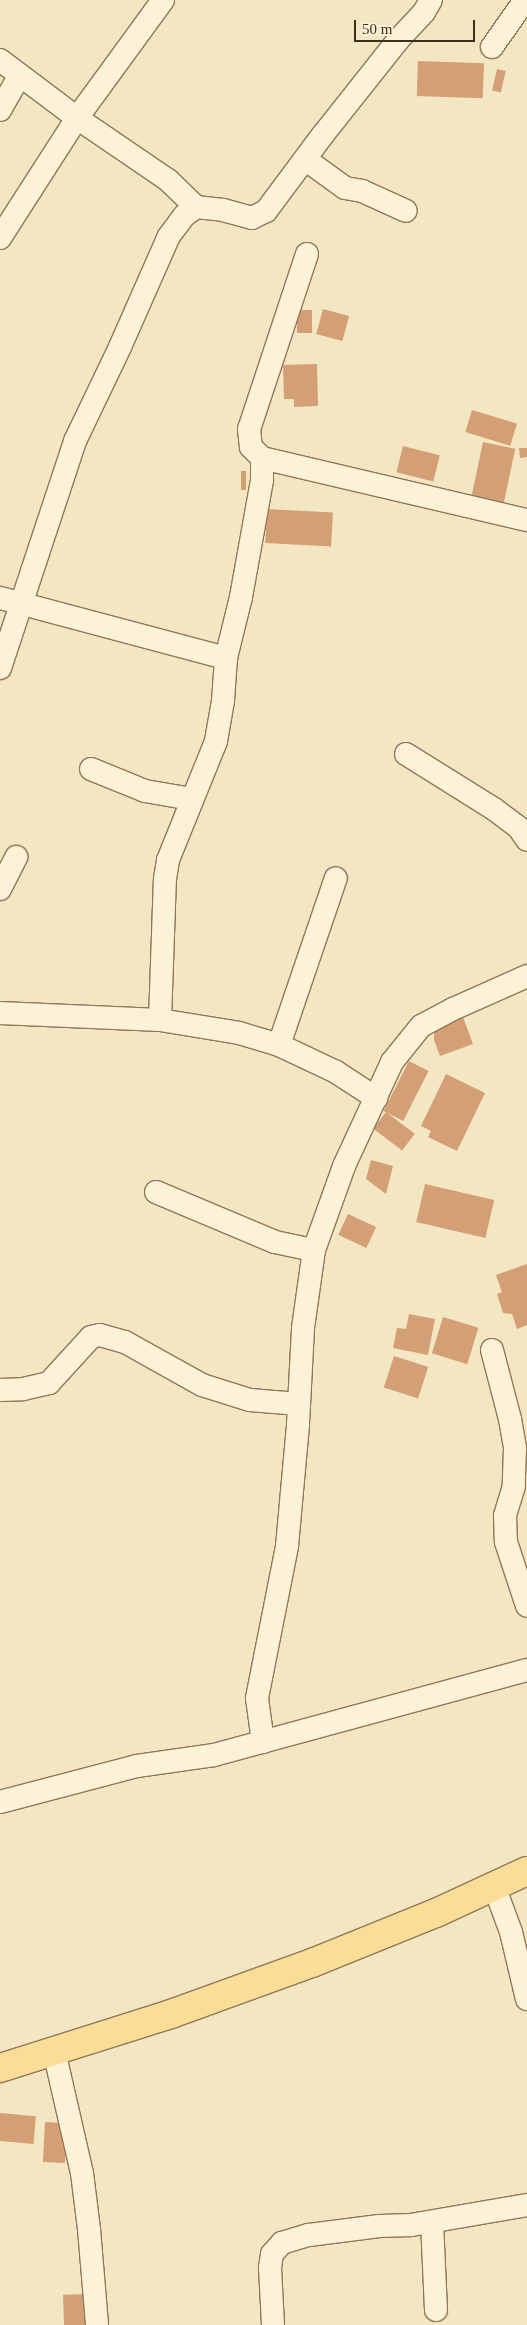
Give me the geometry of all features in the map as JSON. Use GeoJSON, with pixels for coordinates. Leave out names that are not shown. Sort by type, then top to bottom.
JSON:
{"type":"FeatureCollection","features":[{"type":"Feature","properties":{"kind":"main road"},"geometry":{"type":"LineString","coordinates":[[0,2068],[171,2014],[312,1963],[527,1871]]}},
{"type":"Feature","properties":{"kind":"street"},"geometry":{"type":"LineString","coordinates":[[0,238],[77,118],[163,0]]}},
{"type":"Feature","properties":{"kind":"street"},"geometry":{"type":"LineString","coordinates":[[492,48],[525,0]]}},
{"type":"Feature","properties":{"kind":"street"},"geometry":{"type":"LineString","coordinates":[[0,60],[77,118],[168,180],[196,207],[223,210],[252,218],[266,211],[398,40],[422,4]]}},
{"type":"Feature","properties":{"kind":"street"},"geometry":{"type":"LineString","coordinates":[[0,110],[20,75]]}},
{"type":"Feature","properties":{"kind":"street"},"geometry":{"type":"LineString","coordinates":[[305,159],[345,188],[362,191],[406,211]]}},
{"type":"Feature","properties":{"kind":"street"},"geometry":{"type":"LineString","coordinates":[[0,668],[11,600],[75,441],[120,347],[169,236],[185,216],[196,207]]}},
{"type":"Feature","properties":{"kind":"street"},"geometry":{"type":"LineString","coordinates":[[307,254],[249,430],[251,447],[262,458],[527,520]]}},
{"type":"Feature","properties":{"kind":"street"},"geometry":{"type":"LineString","coordinates":[[160,1020],[165,879],[168,860],[216,742],[223,701],[226,658],[241,597],[262,480],[262,458]]}},
{"type":"Feature","properties":{"kind":"street"},"geometry":{"type":"LineString","coordinates":[[11,600],[226,658]]}},
{"type":"Feature","properties":{"kind":"street"},"geometry":{"type":"LineString","coordinates":[[406,754],[494,808],[519,828],[527,840]]}},
{"type":"Feature","properties":{"kind":"street"},"geometry":{"type":"LineString","coordinates":[[91,770],[145,791],[192,799]]}},
{"type":"Feature","properties":{"kind":"street"},"geometry":{"type":"LineString","coordinates":[[0,889],[16,857]]}},
{"type":"Feature","properties":{"kind":"street"},"geometry":{"type":"LineString","coordinates":[[279,1045],[336,878]]}},
{"type":"Feature","properties":{"kind":"street"},"geometry":{"type":"LineString","coordinates":[[263,1742],[256,1698],[288,1546],[299,1404],[302,1328],[314,1250],[344,1166],[392,1062],[421,1026],[453,1009],[527,976]]}},
{"type":"Feature","properties":{"kind":"street"},"geometry":{"type":"LineString","coordinates":[[0,1013],[160,1020],[239,1033],[279,1045],[336,1072],[376,1098]]}},
{"type":"Feature","properties":{"kind":"street"},"geometry":{"type":"LineString","coordinates":[[156,1192],[274,1242],[314,1250]]}},
{"type":"Feature","properties":{"kind":"street"},"geometry":{"type":"LineString","coordinates":[[0,1390],[23,1390],[49,1383],[90,1337],[100,1335],[125,1342],[202,1386],[250,1400],[299,1404]]}},
{"type":"Feature","properties":{"kind":"street"},"geometry":{"type":"LineString","coordinates":[[492,1350],[510,1419],[515,1448],[514,1486],[505,1516],[506,1542],[527,1606]]}},
{"type":"Feature","properties":{"kind":"street"},"geometry":{"type":"LineString","coordinates":[[0,1802],[137,1766],[214,1755],[527,1670]]}},
{"type":"Feature","properties":{"kind":"street"},"geometry":{"type":"LineString","coordinates":[[494,1886],[511,1932],[527,1999]]}},
{"type":"Feature","properties":{"kind":"street"},"geometry":{"type":"LineString","coordinates":[[54,2051],[82,2173],[90,2229],[97,2325]]}},
{"type":"Feature","properties":{"kind":"street"},"geometry":{"type":"LineString","coordinates":[[273,2325],[270,2268],[272,2254],[282,2243],[309,2235],[432,2222],[527,2205]]}},
{"type":"Feature","properties":{"kind":"street"},"geometry":{"type":"LineString","coordinates":[[432,2222],[436,2310]]}},
{"type":"Feature","properties":{"kind":"building"},"geometry":{"type":"Polygon","coordinates":[[[418,61],[484,63],[483,98],[417,96],[418,61]]]}},
{"type":"Feature","properties":{"kind":"building"},"geometry":{"type":"Polygon","coordinates":[[[497,69],[506,71],[501,92],[492,90],[497,69]]]}},
{"type":"Feature","properties":{"kind":"building"},"geometry":{"type":"Polygon","coordinates":[[[323,309],[349,316],[342,341],[316,334],[323,309]]]}},
{"type":"Feature","properties":{"kind":"building"},"geometry":{"type":"Polygon","coordinates":[[[297,310],[312,310],[312,333],[297,333],[297,310]]]}},
{"type":"Feature","properties":{"kind":"building"},"geometry":{"type":"Polygon","coordinates":[[[317,364],[318,406],[294,407],[294,399],[284,399],[283,365],[317,364]]]}},
{"type":"Feature","properties":{"kind":"building"},"geometry":{"type":"Polygon","coordinates":[[[472,410],[517,424],[510,446],[465,432],[472,410]]]}},
{"type":"Feature","properties":{"kind":"building"},"geometry":{"type":"Polygon","coordinates":[[[483,442],[515,449],[502,510],[470,503],[483,442]]]}},
{"type":"Feature","properties":{"kind":"building"},"geometry":{"type":"Polygon","coordinates":[[[403,446],[440,455],[433,481],[396,472],[403,446]]]}},
{"type":"Feature","properties":{"kind":"building"},"geometry":{"type":"Polygon","coordinates":[[[519,448],[527,448],[527,457],[520,458],[519,448]]]}},
{"type":"Feature","properties":{"kind":"building"},"geometry":{"type":"Polygon","coordinates":[[[241,471],[246,471],[246,490],[241,490],[241,471]]]}},
{"type":"Feature","properties":{"kind":"building"},"geometry":{"type":"Polygon","coordinates":[[[267,509],[333,512],[331,546],[265,543],[267,509]]]}},
{"type":"Feature","properties":{"kind":"building"},"geometry":{"type":"Polygon","coordinates":[[[463,1017],[473,1044],[440,1056],[434,1040],[434,1028],[463,1017]]]}},
{"type":"Feature","properties":{"kind":"building"},"geometry":{"type":"Polygon","coordinates":[[[409,1061],[429,1071],[403,1121],[384,1111],[409,1061]]]}},
{"type":"Feature","properties":{"kind":"building"},"geometry":{"type":"Polygon","coordinates":[[[446,1074],[485,1093],[457,1151],[428,1137],[431,1131],[421,1126],[446,1074]]]}},
{"type":"Feature","properties":{"kind":"building"},"geometry":{"type":"Polygon","coordinates":[[[386,1112],[415,1134],[402,1150],[373,1129],[386,1112]]]}},
{"type":"Feature","properties":{"kind":"building"},"geometry":{"type":"Polygon","coordinates":[[[371,1160],[393,1166],[386,1194],[366,1179],[371,1160]]]}},
{"type":"Feature","properties":{"kind":"building"},"geometry":{"type":"Polygon","coordinates":[[[425,1184],[494,1200],[485,1238],[416,1222],[425,1184]]]}},
{"type":"Feature","properties":{"kind":"building"},"geometry":{"type":"Polygon","coordinates":[[[348,1214],[376,1227],[366,1248],[338,1235],[348,1214]]]}},
{"type":"Feature","properties":{"kind":"building"},"geometry":{"type":"Polygon","coordinates":[[[527,1264],[527,1325],[517,1329],[512,1314],[503,1313],[497,1294],[502,1292],[496,1275],[527,1264]]]}},
{"type":"Feature","properties":{"kind":"building"},"geometry":{"type":"Polygon","coordinates":[[[409,1314],[435,1319],[428,1355],[393,1348],[397,1328],[406,1329],[409,1314]]]}},
{"type":"Feature","properties":{"kind":"building"},"geometry":{"type":"Polygon","coordinates":[[[443,1317],[478,1328],[467,1364],[432,1353],[443,1317]]]}},
{"type":"Feature","properties":{"kind":"building"},"geometry":{"type":"Polygon","coordinates":[[[394,1356],[428,1367],[418,1399],[384,1387],[394,1356]]]}},
{"type":"Feature","properties":{"kind":"building"},"geometry":{"type":"Polygon","coordinates":[[[0,2113],[36,2116],[33,2144],[0,2141],[0,2113]]]}},
{"type":"Feature","properties":{"kind":"building"},"geometry":{"type":"Polygon","coordinates":[[[45,2122],[67,2123],[65,2163],[43,2162],[45,2122]]]}},
{"type":"Feature","properties":{"kind":"building"},"geometry":{"type":"Polygon","coordinates":[[[86,2294],[87,2325],[64,2325],[63,2295],[86,2294]]]}}]}
